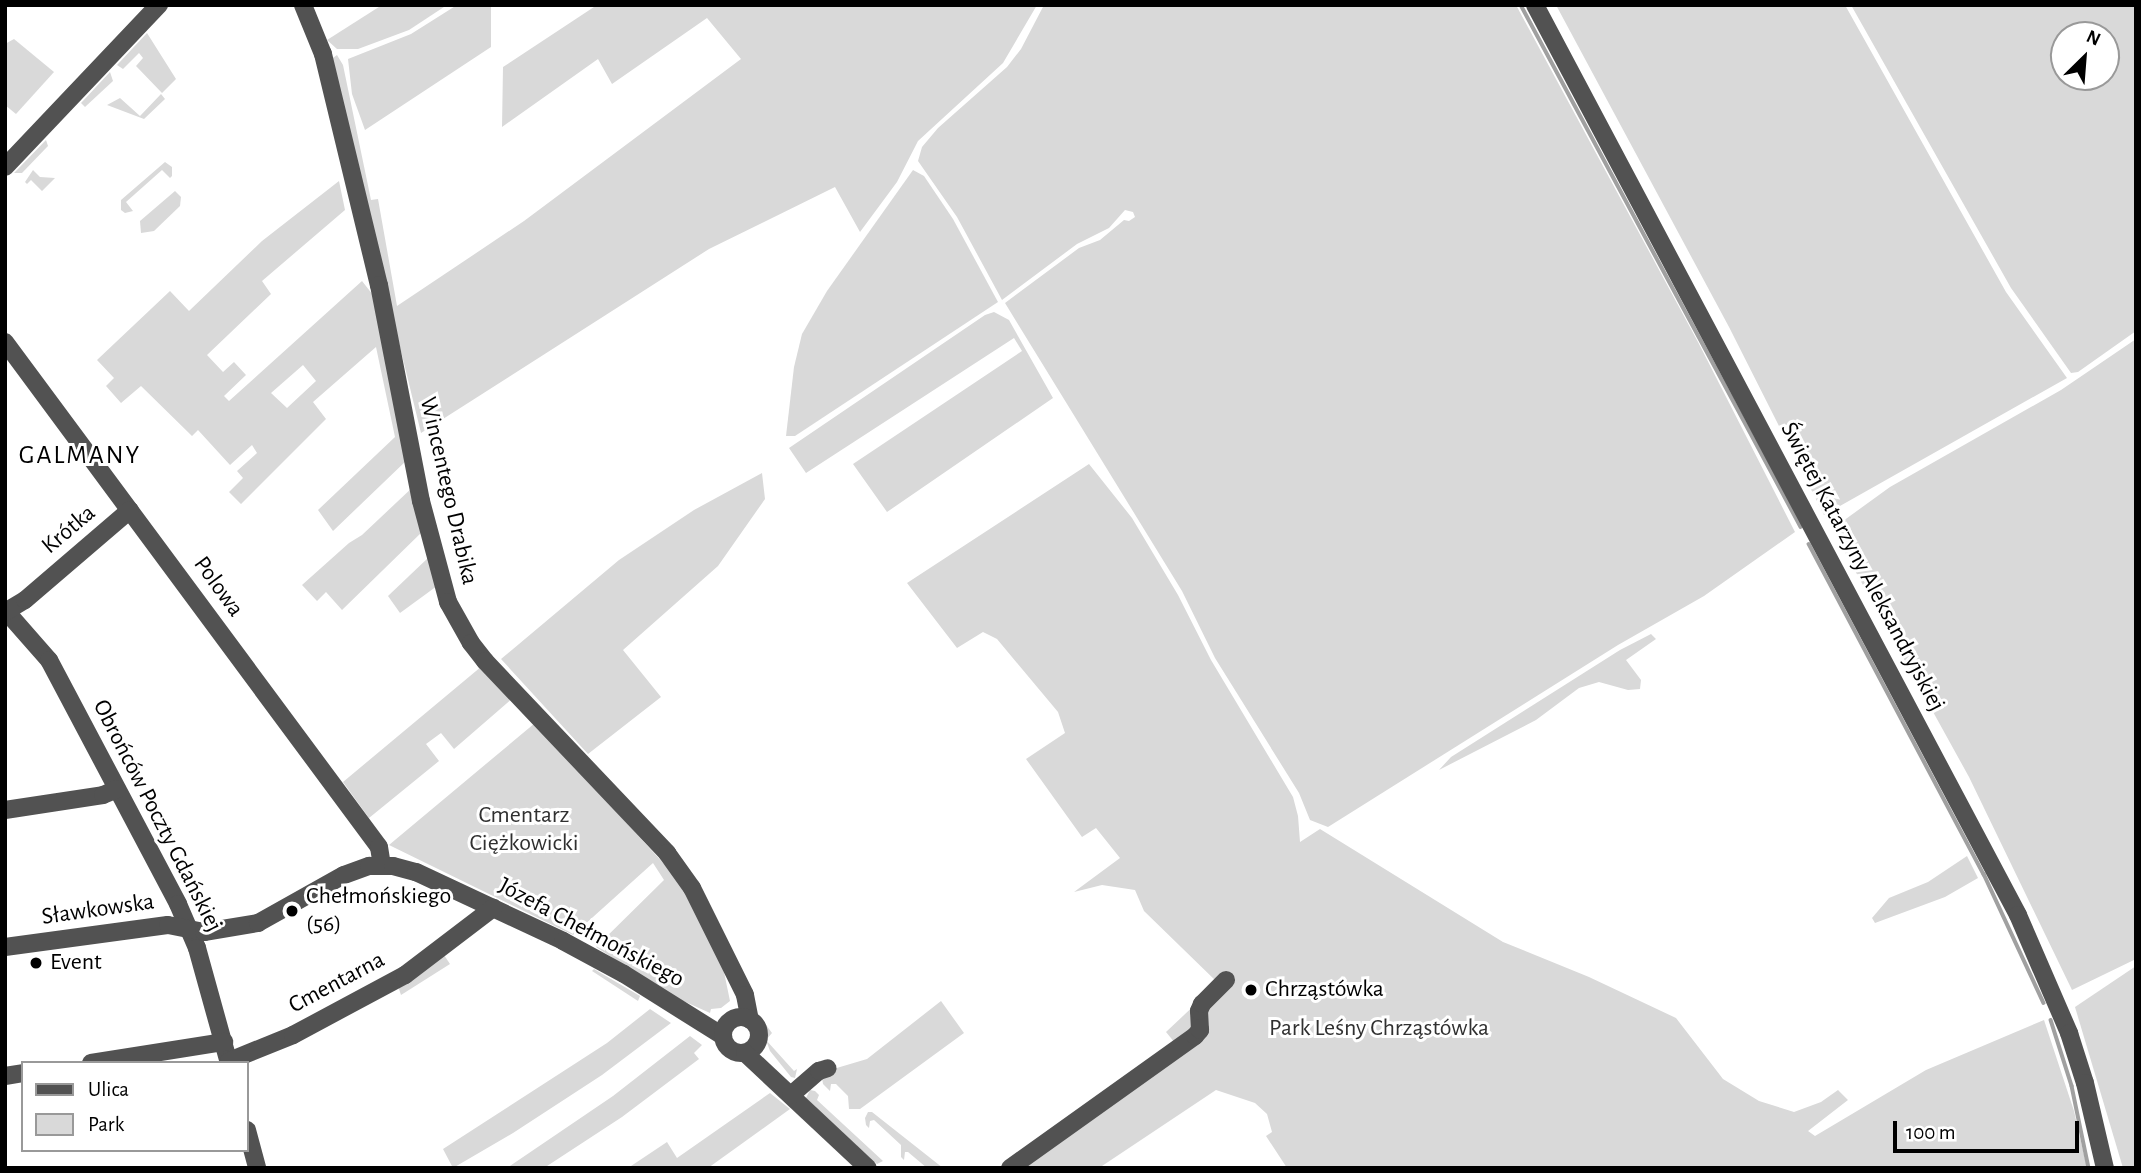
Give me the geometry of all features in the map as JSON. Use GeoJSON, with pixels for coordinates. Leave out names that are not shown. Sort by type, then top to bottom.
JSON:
{"type":"FeatureCollection","features":[{"type":"Feature","properties":{"kind":"street"},"geometry":{"type":"LineString","coordinates":[[5,167],[159,5]]}},
{"type":"Feature","properties":{"kind":"street","name":"Wincentego Drabika"},"geometry":{"type":"LineString","coordinates":[[303,5],[323,54],[379,285],[421,501],[448,602],[471,643],[485,661],[667,853],[704,907],[744,995],[733,1025],[758,1031],[751,1048]]}},
{"type":"Feature","properties":{"kind":"street","name":"Świętej Katarzyny Aleksandryjskiej"},"geometry":{"type":"LineString","coordinates":[[1535,5],[2018,915],[2069,1033],[2085,1083],[2105,1168]]}},
{"type":"Feature","properties":{"kind":"street","name":"Polowa"},"geometry":{"type":"LineString","coordinates":[[5,342],[379,847],[387,865]]}},
{"type":"Feature","properties":{"kind":"street","name":"Krótka"},"geometry":{"type":"LineString","coordinates":[[6,611],[131,510]]}},
{"type":"Feature","properties":{"kind":"street","name":"Obrońców Poczty Gdańskiej"},"geometry":{"type":"LineString","coordinates":[[6,611],[49,660],[189,929],[229,1061]]}},
{"type":"Feature","properties":{"kind":"street"},"geometry":{"type":"LineString","coordinates":[[5,810],[103,795],[117,789]]}},
{"type":"Feature","properties":{"kind":"street","name":"Józefa Chełmońskiego"},"geometry":{"type":"LineString","coordinates":[[387,865],[416,872],[493,908],[597,959],[689,1013],[701,1012],[733,1025]]}},
{"type":"Feature","properties":{"kind":"street","name":"Sławkowska"},"geometry":{"type":"LineString","coordinates":[[5,947],[168,925],[216,931],[258,923],[344,875],[387,865]]}},
{"type":"Feature","properties":{"kind":"street","name":"Cmentarna"},"geometry":{"type":"LineString","coordinates":[[231,1061],[303,1030],[405,975],[493,908]]}},
{"type":"Feature","properties":{"kind":"street"},"geometry":{"type":"LineString","coordinates":[[1010,1168],[1195,1036],[1200,1030],[1199,1011],[1202,1004],[1226,980]]}},
{"type":"Feature","properties":{"kind":"street"},"geometry":{"type":"LineString","coordinates":[[733,1025],[730,1050],[751,1048],[789,1094],[868,1168]]}},
{"type":"Feature","properties":{"kind":"street"},"geometry":{"type":"LineString","coordinates":[[104,1061],[224,1042]]}},
{"type":"Feature","properties":{"kind":"street"},"geometry":{"type":"LineString","coordinates":[[789,1094],[819,1071],[828,1068]]}},
{"type":"Feature","properties":{"kind":"street"},"geometry":{"type":"LineString","coordinates":[[248,1134],[256,1168]]}},
{"type":"Feature","properties":{"kind":"green space"},"geometry":{"type":"Polygon","coordinates":[[[382,5],[447,5],[409,30],[358,49],[337,49],[327,40],[382,5]]]}},
{"type":"Feature","properties":{"kind":"green space"},"geometry":{"type":"Polygon","coordinates":[[[457,5],[491,5],[491,47],[365,130],[352,94],[348,59],[411,34],[457,5]]]}},
{"type":"Feature","properties":{"kind":"green space"},"geometry":{"type":"Polygon","coordinates":[[[597,5],[1037,5],[1003,63],[918,141],[897,182],[860,232],[835,187],[709,249],[421,433],[330,60],[337,55],[343,65],[371,200],[378,199],[397,306],[524,221],[741,59],[707,18],[612,84],[598,59],[502,127],[503,67],[597,5]]]}},
{"type":"Feature","properties":{"kind":"green space"},"geometry":{"type":"Polygon","coordinates":[[[1044,5],[1516,5],[1698,342],[1795,532],[1704,596],[1618,645],[1328,827],[1310,820],[1299,793],[1215,658],[1182,591],[1005,303],[1079,248],[1100,240],[1124,220],[1129,221],[1135,217],[1133,212],[1125,210],[1109,228],[1077,244],[1002,300],[957,217],[918,161],[922,147],[938,128],[1007,67],[1021,49],[1044,5]]]}},
{"type":"Feature","properties":{"kind":"green space"},"geometry":{"type":"Polygon","coordinates":[[[1556,5],[1845,5],[2006,292],[2067,378],[1824,515],[1729,327],[1556,5]]]}},
{"type":"Feature","properties":{"kind":"green space"},"geometry":{"type":"Polygon","coordinates":[[[1851,5],[2136,5],[2136,331],[2078,372],[2071,373],[2011,288],[1851,5]]]}},
{"type":"Feature","properties":{"kind":"green space"},"geometry":{"type":"Polygon","coordinates":[[[147,33],[176,79],[162,93],[136,66],[143,58],[139,53],[123,69],[117,65],[147,33]]]}},
{"type":"Feature","properties":{"kind":"green space"},"geometry":{"type":"Polygon","coordinates":[[[14,39],[54,72],[16,114],[5,105],[5,44],[14,39]]]}},
{"type":"Feature","properties":{"kind":"green space"},"geometry":{"type":"Polygon","coordinates":[[[110,72],[113,81],[85,107],[81,103],[110,72]]]}},
{"type":"Feature","properties":{"kind":"green space"},"geometry":{"type":"Polygon","coordinates":[[[161,94],[165,99],[144,119],[107,105],[120,98],[140,116],[161,94]]]}},
{"type":"Feature","properties":{"kind":"green space"},"geometry":{"type":"Polygon","coordinates":[[[46,140],[48,146],[22,173],[14,173],[46,140]]]}},
{"type":"Feature","properties":{"kind":"green space"},"geometry":{"type":"Polygon","coordinates":[[[165,162],[172,167],[172,176],[170,178],[162,170],[126,202],[133,211],[125,213],[121,210],[121,200],[165,162]]]}},
{"type":"Feature","properties":{"kind":"green space"},"geometry":{"type":"Polygon","coordinates":[[[33,170],[40,177],[55,178],[42,191],[31,180],[27,184],[25,182],[33,170]]]}},
{"type":"Feature","properties":{"kind":"green space"},"geometry":{"type":"Polygon","coordinates":[[[913,170],[924,176],[953,219],[998,302],[795,436],[786,436],[794,367],[802,334],[827,291],[913,170]]]}},
{"type":"Feature","properties":{"kind":"green space"},"geometry":{"type":"Polygon","coordinates":[[[339,181],[345,210],[262,281],[271,294],[207,355],[223,372],[234,362],[246,375],[224,396],[229,401],[362,281],[373,295],[407,460],[333,531],[318,510],[395,437],[376,347],[313,402],[326,419],[241,504],[229,492],[243,478],[237,471],[257,453],[252,445],[230,465],[198,430],[192,436],[141,386],[121,403],[106,386],[114,378],[97,360],[170,291],[189,311],[262,241],[339,181]],[[303,365],[271,393],[287,408],[316,381],[303,365]]]}},
{"type":"Feature","properties":{"kind":"green space"},"geometry":{"type":"Polygon","coordinates":[[[175,191],[181,197],[180,206],[154,231],[141,233],[140,221],[175,191]]]}},
{"type":"Feature","properties":{"kind":"green space"},"geometry":{"type":"Polygon","coordinates":[[[994,312],[1009,320],[1053,398],[887,512],[853,464],[1022,351],[1014,338],[806,473],[789,448],[985,315],[994,312]]]}},
{"type":"Feature","properties":{"kind":"green space"},"geometry":{"type":"Polygon","coordinates":[[[2136,339],[2136,959],[2072,990],[1969,777],[1832,529],[1890,487],[2061,390],[2136,339]]]}},
{"type":"Feature","properties":{"kind":"green space","name":"Park Leśny Chrząstówka"},"geometry":{"type":"Polygon","coordinates":[[[1089,464],[1132,518],[1178,595],[1211,660],[1293,797],[1300,842],[1320,829],[1503,942],[1589,977],[1676,1018],[1723,1079],[1759,1101],[1794,1112],[1821,1102],[1838,1090],[1848,1100],[1808,1131],[1815,1136],[1926,1070],[2044,1020],[2074,1111],[2087,1168],[1287,1168],[1266,1136],[1272,1132],[1267,1114],[1255,1103],[1216,1090],[1099,1168],[1015,1168],[1175,1043],[1166,1032],[1218,983],[1144,911],[1135,890],[1102,885],[1074,892],[1120,858],[1096,828],[1082,837],[1026,759],[1065,733],[1058,712],[997,639],[983,632],[957,648],[907,583],[1089,464]]]}},
{"type":"Feature","properties":{"kind":"green space"},"geometry":{"type":"Polygon","coordinates":[[[762,473],[765,499],[718,566],[623,650],[661,697],[588,754],[501,659],[619,560],[694,510],[762,473]]]}},
{"type":"Feature","properties":{"kind":"green space"},"geometry":{"type":"Polygon","coordinates":[[[414,486],[423,531],[342,610],[326,592],[317,601],[302,585],[349,543],[362,535],[414,486]]]}},
{"type":"Feature","properties":{"kind":"green space"},"geometry":{"type":"Polygon","coordinates":[[[429,557],[437,586],[400,613],[388,596],[429,557]]]}},
{"type":"Feature","properties":{"kind":"green space"},"geometry":{"type":"Polygon","coordinates":[[[1651,634],[1656,639],[1626,660],[1641,680],[1640,689],[1628,690],[1599,682],[1579,688],[1536,720],[1439,770],[1451,757],[1620,650],[1651,634]]]}},
{"type":"Feature","properties":{"kind":"green space"},"geometry":{"type":"Polygon","coordinates":[[[482,666],[514,697],[454,749],[441,733],[426,744],[439,761],[369,818],[343,782],[482,666]]]}},
{"type":"Feature","properties":{"kind":"green space","name":"Cmentarz Ciężkowicki"},"geometry":{"type":"Polygon","coordinates":[[[535,723],[676,877],[701,915],[724,972],[730,1001],[721,1008],[711,1009],[710,1013],[670,995],[596,947],[664,880],[653,863],[573,935],[389,845],[535,723]]]}},
{"type":"Feature","properties":{"kind":"green space"},"geometry":{"type":"Polygon","coordinates":[[[1967,856],[1978,878],[1945,897],[1875,923],[1872,918],[1889,898],[1928,882],[1967,856]]]}},
{"type":"Feature","properties":{"kind":"green space"},"geometry":{"type":"Polygon","coordinates":[[[444,955],[450,964],[401,995],[398,986],[444,955]]]}},
{"type":"Feature","properties":{"kind":"green space"},"geometry":{"type":"Polygon","coordinates":[[[2136,966],[2136,1168],[2123,1168],[2075,1007],[2136,966]]]}},
{"type":"Feature","properties":{"kind":"green space"},"geometry":{"type":"Polygon","coordinates":[[[594,969],[640,996],[638,1001],[592,971],[594,969]]]}},
{"type":"Feature","properties":{"kind":"green space"},"geometry":{"type":"Polygon","coordinates":[[[941,1001],[964,1033],[860,1109],[849,1109],[848,1096],[836,1084],[831,1084],[830,1091],[823,1084],[822,1078],[830,1070],[867,1059],[941,1001]]]}},
{"type":"Feature","properties":{"kind":"green space"},"geometry":{"type":"Polygon","coordinates":[[[650,1009],[671,1023],[602,1075],[453,1168],[443,1149],[607,1043],[650,1009]]]}},
{"type":"Feature","properties":{"kind":"green space"},"geometry":{"type":"Polygon","coordinates":[[[764,1022],[772,1033],[766,1040],[764,1022]]]}},
{"type":"Feature","properties":{"kind":"green space"},"geometry":{"type":"Polygon","coordinates":[[[690,1036],[702,1045],[694,1053],[699,1059],[622,1117],[544,1168],[507,1168],[613,1096],[690,1036]]]}},
{"type":"Feature","properties":{"kind":"green space"},"geometry":{"type":"Polygon","coordinates":[[[766,1040],[794,1071],[797,1069],[795,1078],[791,1077],[770,1051],[766,1040]]]}},
{"type":"Feature","properties":{"kind":"green space"},"geometry":{"type":"Polygon","coordinates":[[[810,1090],[815,1091],[819,1095],[817,1100],[883,1161],[877,1164],[825,1117],[806,1098],[810,1090]]]}},
{"type":"Feature","properties":{"kind":"green space"},"geometry":{"type":"Polygon","coordinates":[[[770,1093],[790,1109],[708,1168],[628,1168],[667,1142],[677,1158],[770,1093]]]}},
{"type":"Feature","properties":{"kind":"green space"},"geometry":{"type":"Polygon","coordinates":[[[868,1112],[872,1112],[943,1168],[927,1168],[908,1152],[905,1152],[904,1160],[901,1157],[901,1145],[874,1120],[870,1121],[869,1128],[866,1125],[868,1112]]]}},
{"type":"Feature","properties":{"kind":"waterway"},"geometry":{"type":"LineString","coordinates":[[1521,5],[1801,527]]}},
{"type":"Feature","properties":{"kind":"waterway"},"geometry":{"type":"LineString","coordinates":[[1809,544],[1984,874],[2044,1003]]}},
{"type":"Feature","properties":{"kind":"waterway"},"geometry":{"type":"LineString","coordinates":[[2051,1020],[2072,1086],[2089,1168]]}},
{"type":"Feature","properties":{"kind":"place","name":"Chełmońskiego (56)"},"geometry":{"type":"Point","coordinates":[292,911]}},
{"type":"Feature","properties":{"kind":"place","name":"Event"},"geometry":{"type":"Point","coordinates":[36,963]}},
{"type":"Feature","properties":{"kind":"place","name":"Chrząstówka"},"geometry":{"type":"Point","coordinates":[1251,990]}},
{"type":"Feature","properties":{"kind":"district","name":"GALMANY"},"geometry":{"type":"Point","coordinates":[80,456]}}]}
